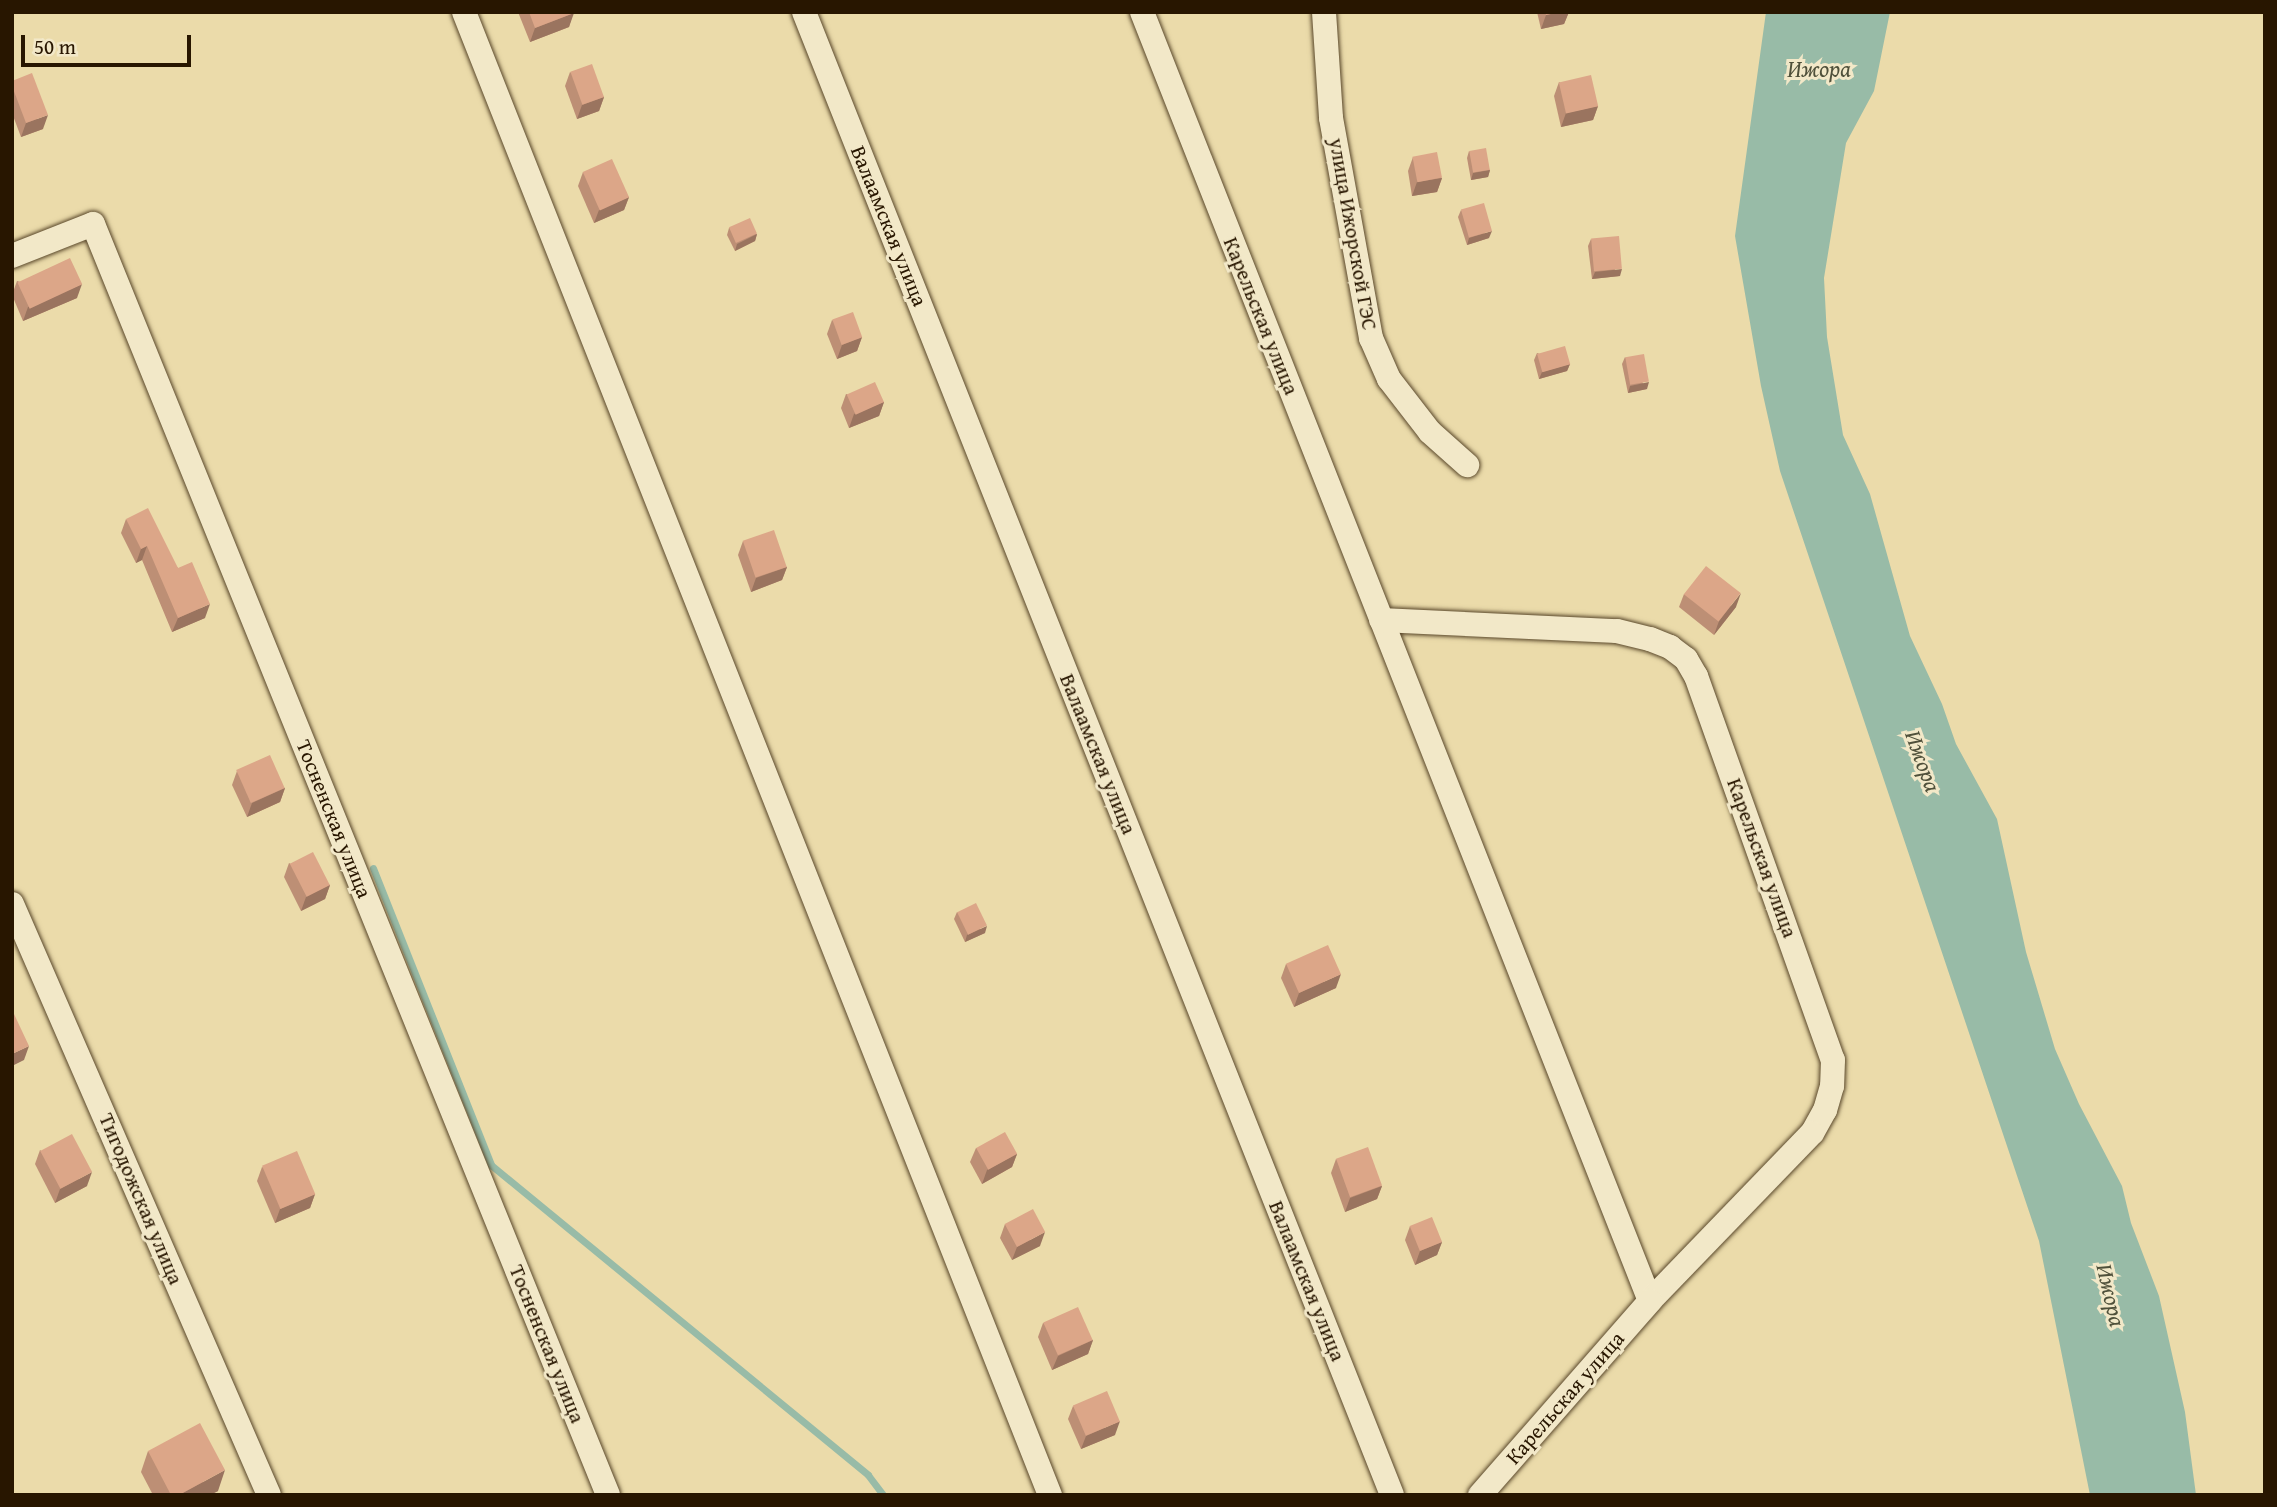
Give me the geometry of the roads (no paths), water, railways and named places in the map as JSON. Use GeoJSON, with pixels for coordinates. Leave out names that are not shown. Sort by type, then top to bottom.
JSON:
{"type":"FeatureCollection","features":[{"type":"Feature","properties":{"kind":"street"},"geometry":{"type":"LineString","coordinates":[[464,12],[1050,1495]]}},
{"type":"Feature","properties":{"kind":"street","name":"Валаамская улица"},"geometry":{"type":"LineString","coordinates":[[804,12],[1392,1495]]}},
{"type":"Feature","properties":{"kind":"street","name":"улица Ижорской ГЭС"},"geometry":{"type":"LineString","coordinates":[[1324,12],[1331,118],[1371,338],[1389,379],[1430,432],[1467,465]]}},
{"type":"Feature","properties":{"kind":"street","name":"Карельская улица"},"geometry":{"type":"LineString","coordinates":[[1147,19],[1650,1301]]}},
{"type":"Feature","properties":{"kind":"street","name":"Тосненская улица"},"geometry":{"type":"LineString","coordinates":[[12,257],[93,224],[608,1495]]}},
{"type":"Feature","properties":{"kind":"street","name":"Карельская улица"},"geometry":{"type":"LineString","coordinates":[[1381,620],[1617,631],[1670,647],[1686,659],[1696,676],[1820,1017],[1833,1060],[1832,1087],[1825,1110],[1812,1133],[1650,1301],[1480,1495]]}},
{"type":"Feature","properties":{"kind":"street","name":"Тигодожская улица"},"geometry":{"type":"LineString","coordinates":[[12,904],[269,1495]]}},
{"type":"Feature","properties":{"kind":"water","name":"Ижора"},"geometry":{"type":"Polygon","coordinates":[[[1766,12],[1890,12],[1874,91],[1846,143],[1824,278],[1827,337],[1843,435],[1870,494],[1910,636],[1942,704],[1956,744],[1997,819],[2026,952],[2055,1049],[2079,1104],[2122,1186],[2131,1223],[2159,1296],[2185,1412],[2196,1495],[2090,1495],[2039,1241],[1780,471],[1761,386],[1735,236],[1766,12]]]}},
{"type":"Feature","properties":{"kind":"waterway"},"geometry":{"type":"LineString","coordinates":[[373,868],[491,1165],[868,1475],[883,1495]]}}]}
